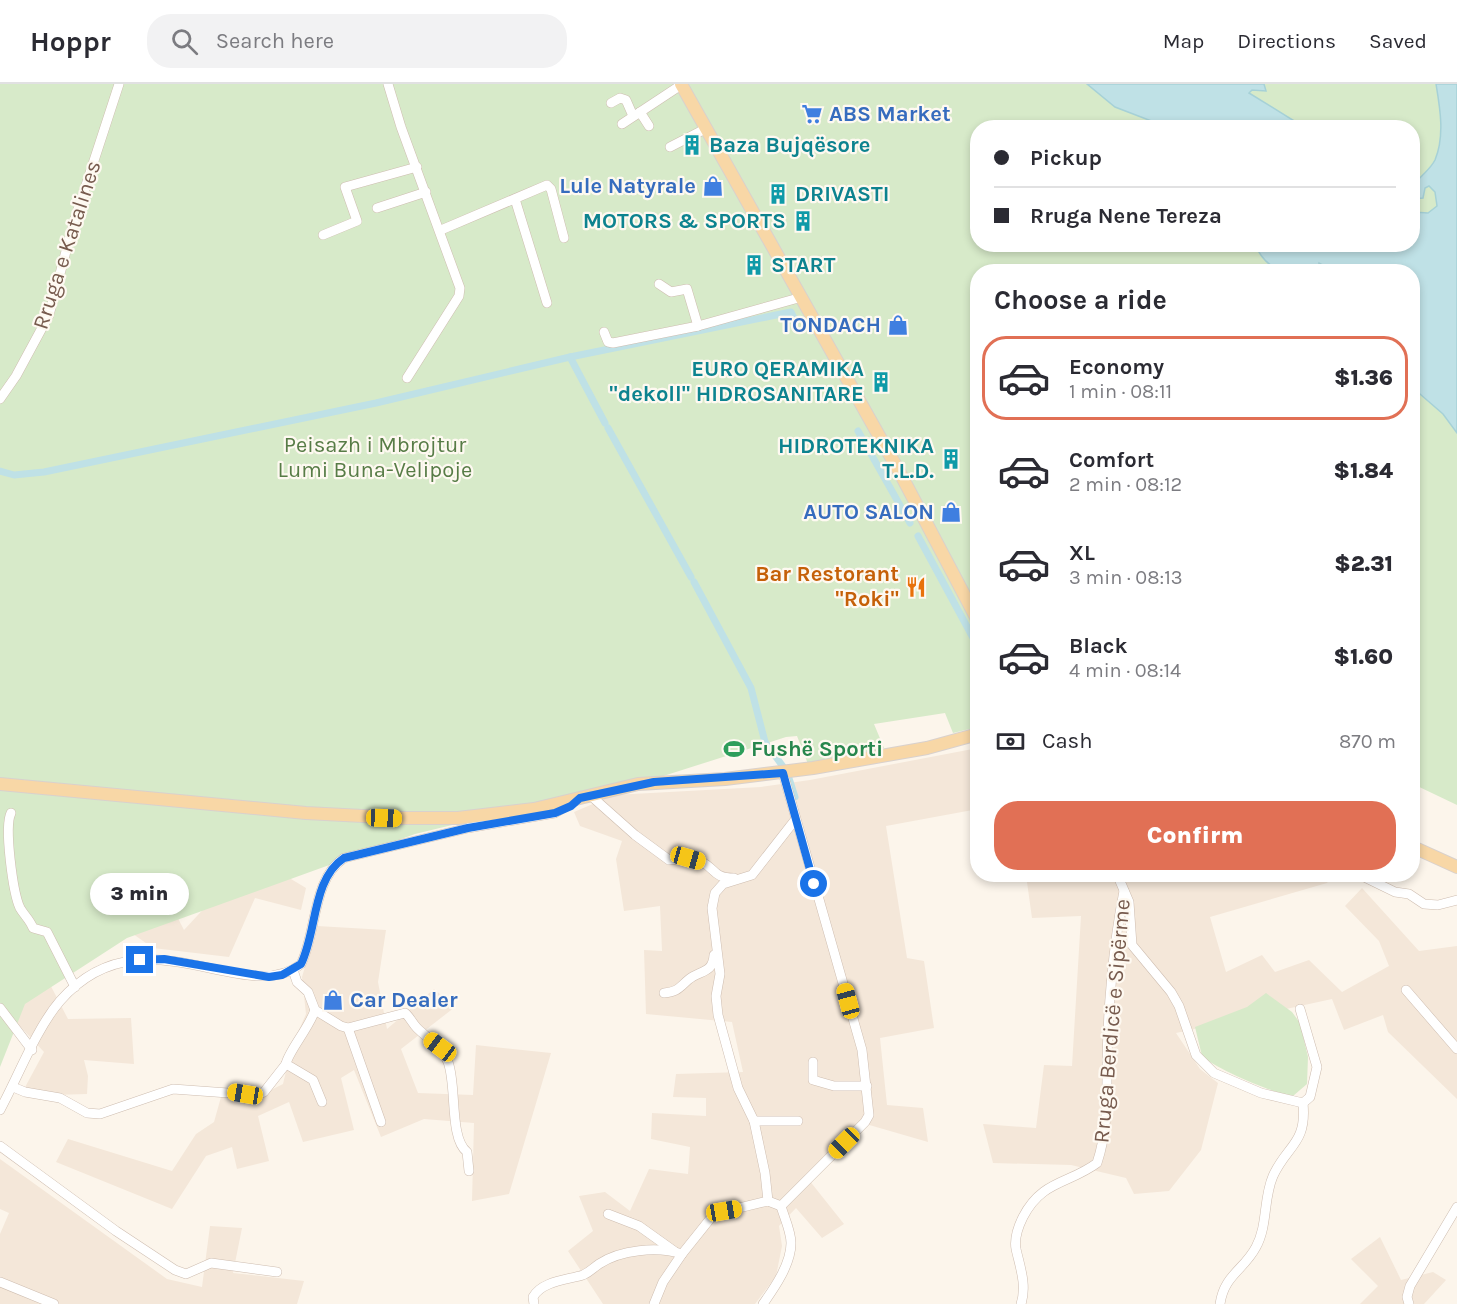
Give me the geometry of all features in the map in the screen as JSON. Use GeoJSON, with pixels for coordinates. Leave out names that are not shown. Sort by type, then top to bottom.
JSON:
{"type":"FeatureCollection","features":[{"type":"Feature","properties":{"kind":"main road"},"geometry":{"type":"LineString","coordinates":[[681,85],[937,541],[970,605]]}},
{"type":"Feature","properties":{"kind":"main road"},"geometry":{"type":"LineString","coordinates":[[0,784],[367,817],[458,818],[517,812],[654,782],[789,772],[942,744],[970,736]]}},
{"type":"Feature","properties":{"kind":"main road"},"geometry":{"type":"LineString","coordinates":[[942,744],[970,742]]}},
{"type":"Feature","properties":{"kind":"main road"},"geometry":{"type":"LineString","coordinates":[[1420,850],[1457,867]]}},
{"type":"Feature","properties":{"kind":"street","name":"Rruga e Katalines"},"geometry":{"type":"LineString","coordinates":[[0,399],[16,376],[49,315],[73,225],[119,84]]}},
{"type":"Feature","properties":{"kind":"street"},"geometry":{"type":"LineString","coordinates":[[388,84],[460,288],[459,296],[407,378]]}},
{"type":"Feature","properties":{"kind":"street"},"geometry":{"type":"LineString","coordinates":[[622,123],[681,85]]}},
{"type":"Feature","properties":{"kind":"street"},"geometry":{"type":"LineString","coordinates":[[611,103],[620,98],[626,100],[649,126]]}},
{"type":"Feature","properties":{"kind":"street"},"geometry":{"type":"LineString","coordinates":[[670,147],[707,128]]}},
{"type":"Feature","properties":{"kind":"street"},"geometry":{"type":"LineString","coordinates":[[323,235],[357,221],[345,187],[417,167]]}},
{"type":"Feature","properties":{"kind":"street"},"geometry":{"type":"LineString","coordinates":[[441,230],[550,186],[564,238]]}},
{"type":"Feature","properties":{"kind":"street"},"geometry":{"type":"LineString","coordinates":[[377,208],[426,192]]}},
{"type":"Feature","properties":{"kind":"street"},"geometry":{"type":"LineString","coordinates":[[515,199],[548,303]]}},
{"type":"Feature","properties":{"kind":"street"},"geometry":{"type":"LineString","coordinates":[[659,284],[671,291],[687,289],[698,326]]}},
{"type":"Feature","properties":{"kind":"street"},"geometry":{"type":"LineString","coordinates":[[604,332],[608,342],[613,343],[698,326],[801,297]]}},
{"type":"Feature","properties":{"kind":"street"},"geometry":{"type":"LineString","coordinates":[[781,1206],[866,1122],[869,1115],[862,1050],[795,820],[789,772]]}},
{"type":"Feature","properties":{"kind":"street"},"geometry":{"type":"LineString","coordinates":[[0,1110],[54,1009],[75,987],[100,971],[149,958],[269,977],[293,970],[305,955],[326,879],[337,863],[344,858],[468,828],[555,813],[585,797],[669,860],[688,858],[702,862],[717,877],[738,878]]}},
{"type":"Feature","properties":{"kind":"street"},"geometry":{"type":"LineString","coordinates":[[11,813],[8,824],[10,853],[20,909],[28,917],[33,928],[47,932],[75,987]]}},
{"type":"Feature","properties":{"kind":"street"},"geometry":{"type":"LineString","coordinates":[[768,1201],[765,1173],[754,1121],[738,1088],[718,1015],[716,996],[720,974],[712,908],[715,893],[723,885],[752,875],[795,820]]}},
{"type":"Feature","properties":{"kind":"street","name":"Rruga Berdicë e Sipërme"},"geometry":{"type":"LineString","coordinates":[[1021,1304],[1024,1288],[1015,1243],[1020,1222],[1032,1202],[1044,1190],[1097,1163],[1102,1148],[1107,1122],[1111,999],[1124,891],[1120,882]]}},
{"type":"Feature","properties":{"kind":"street"},"geometry":{"type":"LineString","coordinates":[[1374,882],[1395,892],[1409,894],[1424,904],[1438,905],[1457,900]]}},
{"type":"Feature","properties":{"kind":"street"},"geometry":{"type":"LineString","coordinates":[[1124,891],[1129,902],[1132,945],[1175,999],[1196,1055],[1214,1073],[1261,1093],[1303,1103]]}},
{"type":"Feature","properties":{"kind":"street"},"geometry":{"type":"LineString","coordinates":[[664,993],[679,990],[688,979],[712,967],[716,941]]}},
{"type":"Feature","properties":{"kind":"street"},"geometry":{"type":"LineString","coordinates":[[293,970],[297,982],[308,992],[315,1011],[330,1021],[348,1028],[405,1013],[422,1033],[440,1047],[453,1075],[458,1136],[462,1148],[467,1152],[469,1171]]}},
{"type":"Feature","properties":{"kind":"street"},"geometry":{"type":"LineString","coordinates":[[1406,990],[1457,1049]]}},
{"type":"Feature","properties":{"kind":"street"},"geometry":{"type":"LineString","coordinates":[[0,1008],[32,1050]]}},
{"type":"Feature","properties":{"kind":"street"},"geometry":{"type":"LineString","coordinates":[[1220,1304],[1222,1293],[1231,1275],[1256,1249],[1264,1230],[1273,1178],[1303,1130],[1303,1103],[1310,1097],[1317,1067],[1300,1009]]}},
{"type":"Feature","properties":{"kind":"street"},"geometry":{"type":"LineString","coordinates":[[13,1087],[25,1092],[60,1098],[87,1113],[100,1114],[173,1089],[256,1095],[264,1092],[286,1064],[287,1058],[307,1030],[315,1011]]}},
{"type":"Feature","properties":{"kind":"street"},"geometry":{"type":"LineString","coordinates":[[348,1028],[381,1122]]}},
{"type":"Feature","properties":{"kind":"street"},"geometry":{"type":"LineString","coordinates":[[813,1062],[813,1080],[834,1086],[867,1086]]}},
{"type":"Feature","properties":{"kind":"street"},"geometry":{"type":"LineString","coordinates":[[286,1064],[313,1080],[322,1102]]}},
{"type":"Feature","properties":{"kind":"street"},"geometry":{"type":"LineString","coordinates":[[754,1121],[798,1121]]}},
{"type":"Feature","properties":{"kind":"street"},"geometry":{"type":"LineString","coordinates":[[0,1146],[116,1231],[175,1270],[186,1274],[211,1263],[277,1272]]}},
{"type":"Feature","properties":{"kind":"street"},"geometry":{"type":"LineString","coordinates":[[654,1304],[663,1281],[679,1253],[719,1211],[768,1201],[781,1206]]}},
{"type":"Feature","properties":{"kind":"street"},"geometry":{"type":"LineString","coordinates":[[763,1304],[776,1286],[790,1248],[791,1242],[781,1206]]}},
{"type":"Feature","properties":{"kind":"street"},"geometry":{"type":"LineString","coordinates":[[1409,1304],[1410,1286],[1457,1208]]}},
{"type":"Feature","properties":{"kind":"street"},"geometry":{"type":"LineString","coordinates":[[608,1214],[639,1226],[679,1253]]}},
{"type":"Feature","properties":{"kind":"street"},"geometry":{"type":"LineString","coordinates":[[534,1304],[533,1297],[543,1286],[590,1272],[599,1264],[628,1252],[679,1253]]}},
{"type":"Feature","properties":{"kind":"street"},"geometry":{"type":"LineString","coordinates":[[0,1282],[54,1304]]}},
{"type":"Feature","properties":{"kind":"shaded area"},"geometry":{"type":"Polygon","coordinates":[[[970,750],[970,810],[886,826],[907,958],[924,961],[934,1028],[880,1038],[887,1105],[923,1108],[928,1142],[859,1122],[805,1175],[844,1224],[822,1238],[796,1208],[779,1226],[782,1246],[776,1276],[755,1304],[603,1304],[568,1251],[593,1231],[579,1196],[605,1192],[630,1211],[649,1169],[688,1174],[690,1147],[651,1139],[652,1113],[706,1116],[706,1098],[673,1097],[676,1074],[743,1072],[732,1022],[646,1014],[644,950],[662,951],[660,906],[624,911],[616,859],[622,841],[580,826],[574,812],[614,795],[761,787],[970,750]]]}},
{"type":"Feature","properties":{"kind":"shaded area"},"geometry":{"type":"Polygon","coordinates":[[[299,850],[291,879],[306,888],[301,910],[255,898],[229,957],[153,948],[126,929],[42,969],[68,1019],[131,1018],[134,1064],[84,1060],[88,1076],[87,1094],[52,1095],[23,1091],[44,1052],[17,1023],[0,897],[166,895],[184,930],[210,902],[299,850]]]}},
{"type":"Feature","properties":{"kind":"shaded area"},"geometry":{"type":"Polygon","coordinates":[[[1027,882],[1328,882],[1210,917],[1226,972],[1262,955],[1275,972],[1309,960],[1342,992],[1389,966],[1379,941],[1345,906],[1362,888],[1419,951],[1457,946],[1457,1099],[1388,1032],[1383,1015],[1344,1030],[1332,999],[1176,1033],[1200,1069],[1218,1083],[1201,1150],[1169,1191],[1134,1194],[1126,1178],[1071,1165],[993,1163],[983,1124],[1036,1128],[1044,1065],[1072,1066],[1081,916],[1032,918],[1027,882]]]}},
{"type":"Feature","properties":{"kind":"shaded area"},"geometry":{"type":"Polygon","coordinates":[[[317,926],[386,930],[378,982],[387,1029],[434,989],[455,1007],[401,1049],[418,1093],[473,1095],[476,1045],[551,1053],[509,1194],[472,1201],[474,1123],[424,1119],[381,1137],[354,1070],[341,1078],[354,1130],[303,1142],[289,1102],[258,1116],[269,1161],[237,1169],[232,1147],[206,1156],[172,1209],[56,1162],[68,1139],[172,1171],[196,1134],[214,1122],[221,1097],[251,1100],[283,1084],[292,1046],[306,1014],[302,977],[317,926]]]}},
{"type":"Feature","properties":{"kind":"shaded area"},"geometry":{"type":"Polygon","coordinates":[[[0,1159],[167,1279],[202,1287],[210,1226],[242,1228],[233,1273],[304,1281],[297,1304],[0,1304],[0,1234],[9,1213],[0,1209],[0,1159]]]}},
{"type":"Feature","properties":{"kind":"shaded area"},"geometry":{"type":"Polygon","coordinates":[[[1380,1237],[1401,1280],[1433,1272],[1446,1280],[1424,1304],[1360,1304],[1378,1286],[1351,1259],[1380,1237]]]}},
{"type":"Feature","properties":{"kind":"green space","name":"Peisazh i Mbrojtur Lumi Buna-Velipoje"},"geometry":{"type":"Polygon","coordinates":[[[0,84],[1457,84],[1457,805],[1420,787],[1420,264],[970,264],[970,729],[953,733],[945,713],[874,724],[884,748],[808,764],[797,736],[786,737],[635,785],[539,804],[415,834],[127,938],[25,1004],[0,1067],[0,84]]]}},
{"type":"Feature","properties":{"kind":"green space"},"geometry":{"type":"Polygon","coordinates":[[[1266,993],[1292,1012],[1300,1023],[1308,1057],[1307,1084],[1293,1096],[1246,1080],[1202,1056],[1195,1027],[1247,1007],[1266,993]]]}},
{"type":"Feature","properties":{"kind":"water"},"geometry":{"type":"Polygon","coordinates":[[[1087,84],[1264,84],[1266,91],[1252,90],[1249,93],[1293,120],[1149,120],[1115,107],[1087,84]]]}},
{"type":"Feature","properties":{"kind":"water"},"geometry":{"type":"Polygon","coordinates":[[[1436,84],[1457,84],[1457,433],[1443,414],[1420,394],[1420,264],[1270,264],[1259,252],[1420,252],[1420,212],[1428,213],[1437,206],[1435,192],[1429,186],[1425,188],[1423,198],[1420,198],[1420,178],[1433,164],[1438,151],[1441,122],[1436,84]]]}},
{"type":"Feature","properties":{"kind":"waterway"},"geometry":{"type":"LineString","coordinates":[[0,471],[14,475],[44,472],[376,403],[570,357],[791,312],[795,320]]}},
{"type":"Feature","properties":{"kind":"waterway"},"geometry":{"type":"LineString","coordinates":[[570,357],[605,423]]}},
{"type":"Feature","properties":{"kind":"waterway"},"geometry":{"type":"LineString","coordinates":[[608,428],[691,577]]}},
{"type":"Feature","properties":{"kind":"waterway"},"geometry":{"type":"LineString","coordinates":[[858,431],[910,523]]}},
{"type":"Feature","properties":{"kind":"waterway"},"geometry":{"type":"LineString","coordinates":[[918,536],[970,632]]}},
{"type":"Feature","properties":{"kind":"waterway"},"geometry":{"type":"LineString","coordinates":[[694,582],[751,688],[765,742],[787,772],[795,797]]}},
{"type":"Feature","properties":{"kind":"place","name":"ABS Market"},"geometry":{"type":"Point","coordinates":[812,114]}},
{"type":"Feature","properties":{"kind":"place","name":"Baza Bujqësore"},"geometry":{"type":"Point","coordinates":[692,145]}},
{"type":"Feature","properties":{"kind":"place","name":"Lule Natyrale"},"geometry":{"type":"Point","coordinates":[713,186]}},
{"type":"Feature","properties":{"kind":"place","name":"DRIVASTI"},"geometry":{"type":"Point","coordinates":[778,194]}},
{"type":"Feature","properties":{"kind":"place","name":"MOTORS & SPORTS"},"geometry":{"type":"Point","coordinates":[803,221]}},
{"type":"Feature","properties":{"kind":"place","name":"START"},"geometry":{"type":"Point","coordinates":[754,265]}},
{"type":"Feature","properties":{"kind":"place","name":"TONDACH"},"geometry":{"type":"Point","coordinates":[898,325]}},
{"type":"Feature","properties":{"kind":"place","name":"EURO QERAMIKA \"dekoll\" HIDROSANITARE"},"geometry":{"type":"Point","coordinates":[881,382]}},
{"type":"Feature","properties":{"kind":"place","name":"HIDROTEKNIKA T.L.D."},"geometry":{"type":"Point","coordinates":[951,459]}},
{"type":"Feature","properties":{"kind":"place","name":"AUTO SALON"},"geometry":{"type":"Point","coordinates":[951,512]}},
{"type":"Feature","properties":{"kind":"place","name":"Bar Restorant \"Roki\""},"geometry":{"type":"Point","coordinates":[916,587]}},
{"type":"Feature","properties":{"kind":"place","name":"Fushë Sporti"},"geometry":{"type":"Point","coordinates":[734,749]}},
{"type":"Feature","properties":{"kind":"place","name":"Car Dealer"},"geometry":{"type":"Point","coordinates":[333,1000]}},
{"type":"Feature","properties":{"kind":"route"},"geometry":{"type":"LineString","coordinates":[[140,960],[164,959],[246,974],[269,977],[282,975],[301,964],[326,879],[337,863],[344,858],[394,848],[468,828],[555,813],[571,806],[580,798],[623,786],[654,782],[783,773],[814,884]]}}]}
